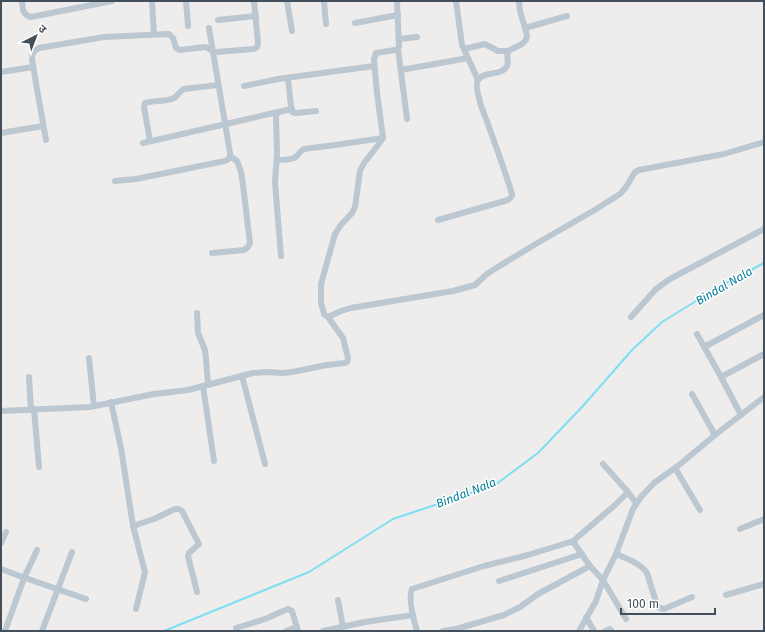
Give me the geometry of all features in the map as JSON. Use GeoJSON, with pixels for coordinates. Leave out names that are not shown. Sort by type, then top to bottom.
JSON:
{"type":"FeatureCollection","features":[{"type":"Feature","properties":{"kind":"street"},"geometry":{"type":"LineString","coordinates":[[22,1],[23,13],[31,17],[112,1]]}},
{"type":"Feature","properties":{"kind":"street"},"geometry":{"type":"LineString","coordinates":[[152,1],[154,34]]}},
{"type":"Feature","properties":{"kind":"street"},"geometry":{"type":"LineString","coordinates":[[186,1],[188,26]]}},
{"type":"Feature","properties":{"kind":"street"},"geometry":{"type":"LineString","coordinates":[[46,140],[33,67],[32,55],[35,50],[38,48],[104,37],[154,34],[170,34],[173,38],[175,46],[178,49],[206,48],[214,52],[256,48],[258,43],[254,1]]}},
{"type":"Feature","properties":{"kind":"street"},"geometry":{"type":"LineString","coordinates":[[287,1],[292,31]]}},
{"type":"Feature","properties":{"kind":"street"},"geometry":{"type":"LineString","coordinates":[[324,1],[326,24]]}},
{"type":"Feature","properties":{"kind":"street"},"geometry":{"type":"LineString","coordinates":[[397,1],[400,39],[398,49],[407,119]]}},
{"type":"Feature","properties":{"kind":"street"},"geometry":{"type":"LineString","coordinates":[[438,220],[508,200],[512,196],[504,168],[480,102],[476,84],[478,80],[462,45],[456,1]]}},
{"type":"Feature","properties":{"kind":"street"},"geometry":{"type":"LineString","coordinates":[[464,49],[484,44],[498,52],[508,51],[522,44],[526,40],[527,35],[520,11],[519,1]]}},
{"type":"Feature","properties":{"kind":"street"},"geometry":{"type":"LineString","coordinates":[[355,23],[398,15]]}},
{"type":"Feature","properties":{"kind":"street"},"geometry":{"type":"LineString","coordinates":[[218,20],[256,16]]}},
{"type":"Feature","properties":{"kind":"street"},"geometry":{"type":"LineString","coordinates":[[525,28],[567,16]]}},
{"type":"Feature","properties":{"kind":"street"},"geometry":{"type":"LineString","coordinates":[[209,28],[230,158]]}},
{"type":"Feature","properties":{"kind":"street"},"geometry":{"type":"LineString","coordinates":[[400,39],[417,38]]}},
{"type":"Feature","properties":{"kind":"street"},"geometry":{"type":"LineString","coordinates":[[1,410],[94,406],[154,394],[188,390],[259,372],[292,372],[327,364],[343,364],[347,362],[348,358],[343,338],[328,317],[324,314],[320,287],[334,238],[340,226],[354,211],[360,171],[364,163],[383,138],[374,66],[375,56],[376,53],[379,52],[398,49]]}},
{"type":"Feature","properties":{"kind":"street"},"geometry":{"type":"LineString","coordinates":[[478,80],[487,75],[504,70],[508,64],[508,51]]}},
{"type":"Feature","properties":{"kind":"street"},"geometry":{"type":"LineString","coordinates":[[401,70],[468,58]]}},
{"type":"Feature","properties":{"kind":"street"},"geometry":{"type":"LineString","coordinates":[[244,86],[288,78],[374,66]]}},
{"type":"Feature","properties":{"kind":"street"},"geometry":{"type":"LineString","coordinates":[[1,72],[33,67]]}},
{"type":"Feature","properties":{"kind":"street"},"geometry":{"type":"LineString","coordinates":[[288,78],[292,109],[294,113],[316,111]]}},
{"type":"Feature","properties":{"kind":"street"},"geometry":{"type":"LineString","coordinates":[[150,141],[144,107],[145,103],[172,99],[184,90],[218,85]]}},
{"type":"Feature","properties":{"kind":"street"},"geometry":{"type":"LineString","coordinates":[[142,143],[292,109]]}},
{"type":"Feature","properties":{"kind":"street"},"geometry":{"type":"LineString","coordinates":[[278,112],[276,118],[277,160],[275,182],[280,256]]}},
{"type":"Feature","properties":{"kind":"street"},"geometry":{"type":"LineString","coordinates":[[1,133],[43,126]]}},
{"type":"Feature","properties":{"kind":"street"},"geometry":{"type":"LineString","coordinates":[[277,160],[294,158],[302,149],[383,138]]}},
{"type":"Feature","properties":{"kind":"street"},"geometry":{"type":"LineString","coordinates":[[328,317],[346,309],[453,291],[475,285],[493,270],[620,194],[635,172],[639,170],[724,154],[764,142]]}},
{"type":"Feature","properties":{"kind":"street"},"geometry":{"type":"LineString","coordinates":[[115,181],[142,178],[233,158],[237,161],[241,172],[250,243],[244,250],[212,253]]}},
{"type":"Feature","properties":{"kind":"street"},"geometry":{"type":"LineString","coordinates":[[631,317],[656,289],[670,279],[764,229]]}},
{"type":"Feature","properties":{"kind":"street"},"geometry":{"type":"LineString","coordinates":[[197,313],[198,333],[205,350],[205,385],[214,461]]}},
{"type":"Feature","properties":{"kind":"street"},"geometry":{"type":"LineString","coordinates":[[704,347],[764,315]]}},
{"type":"Feature","properties":{"kind":"street"},"geometry":{"type":"LineString","coordinates":[[697,334],[741,415]]}},
{"type":"Feature","properties":{"kind":"street"},"geometry":{"type":"LineString","coordinates":[[721,377],[764,354]]}},
{"type":"Feature","properties":{"kind":"street"},"geometry":{"type":"LineString","coordinates":[[89,358],[94,406]]}},
{"type":"Feature","properties":{"kind":"street"},"geometry":{"type":"LineString","coordinates":[[242,376],[265,464]]}},
{"type":"Feature","properties":{"kind":"street"},"geometry":{"type":"LineString","coordinates":[[29,377],[39,467]]}},
{"type":"Feature","properties":{"kind":"street"},"geometry":{"type":"LineString","coordinates":[[692,394],[715,435]]}},
{"type":"Feature","properties":{"kind":"street"},"geometry":{"type":"LineString","coordinates":[[579,631],[596,601],[603,580],[616,554],[636,503],[654,483],[764,397]]}},
{"type":"Feature","properties":{"kind":"street"},"geometry":{"type":"LineString","coordinates":[[111,402],[121,448],[134,526],[145,572],[136,609]]}},
{"type":"Feature","properties":{"kind":"street"},"geometry":{"type":"LineString","coordinates":[[603,464],[636,503]]}},
{"type":"Feature","properties":{"kind":"street"},"geometry":{"type":"LineString","coordinates":[[675,468],[700,510]]}},
{"type":"Feature","properties":{"kind":"street"},"geometry":{"type":"LineString","coordinates":[[417,631],[413,615],[412,589],[484,566],[572,542],[628,492]]}},
{"type":"Feature","properties":{"kind":"street"},"geometry":{"type":"LineString","coordinates":[[134,526],[175,509],[179,508],[182,510],[199,544],[189,553],[188,556],[196,592]]}},
{"type":"Feature","properties":{"kind":"street"},"geometry":{"type":"LineString","coordinates":[[740,529],[764,519]]}},
{"type":"Feature","properties":{"kind":"street"},"geometry":{"type":"LineString","coordinates":[[1,543],[6,532]]}},
{"type":"Feature","properties":{"kind":"street"},"geometry":{"type":"LineString","coordinates":[[572,542],[590,566],[603,580],[626,619]]}},
{"type":"Feature","properties":{"kind":"street"},"geometry":{"type":"LineString","coordinates":[[5,631],[24,578],[37,550]]}},
{"type":"Feature","properties":{"kind":"street"},"geometry":{"type":"LineString","coordinates":[[42,631],[72,552]]}},
{"type":"Feature","properties":{"kind":"street"},"geometry":{"type":"LineString","coordinates":[[499,581],[582,554]]}},
{"type":"Feature","properties":{"kind":"street"},"geometry":{"type":"LineString","coordinates":[[616,554],[641,566],[645,570],[659,608],[662,609],[692,598]]}},
{"type":"Feature","properties":{"kind":"street"},"geometry":{"type":"LineString","coordinates":[[443,631],[456,630],[504,615],[520,607],[538,594],[590,566]]}},
{"type":"Feature","properties":{"kind":"street"},"geometry":{"type":"LineString","coordinates":[[1,569],[86,599]]}},
{"type":"Feature","properties":{"kind":"street"},"geometry":{"type":"LineString","coordinates":[[726,595],[764,584]]}},
{"type":"Feature","properties":{"kind":"street"},"geometry":{"type":"LineString","coordinates":[[338,600],[343,627]]}},
{"type":"Feature","properties":{"kind":"street"},"geometry":{"type":"LineString","coordinates":[[236,628],[265,619],[288,609],[292,611],[298,629],[286,631]]}},
{"type":"Feature","properties":{"kind":"street"},"geometry":{"type":"LineString","coordinates":[[323,631],[365,622],[413,615]]}},
{"type":"Feature","properties":{"kind":"street"},"geometry":{"type":"LineString","coordinates":[[586,617],[594,631]]}},
{"type":"Feature","properties":{"kind":"street"},"geometry":{"type":"LineString","coordinates":[[605,631],[610,629],[612,631]]}},
{"type":"Feature","properties":{"kind":"waterway","name":"Bindal Nala"},"geometry":{"type":"LineString","coordinates":[[164,631],[309,572],[393,519],[495,485],[538,453],[582,407],[632,350],[662,322],[719,287],[764,263]]}}]}
